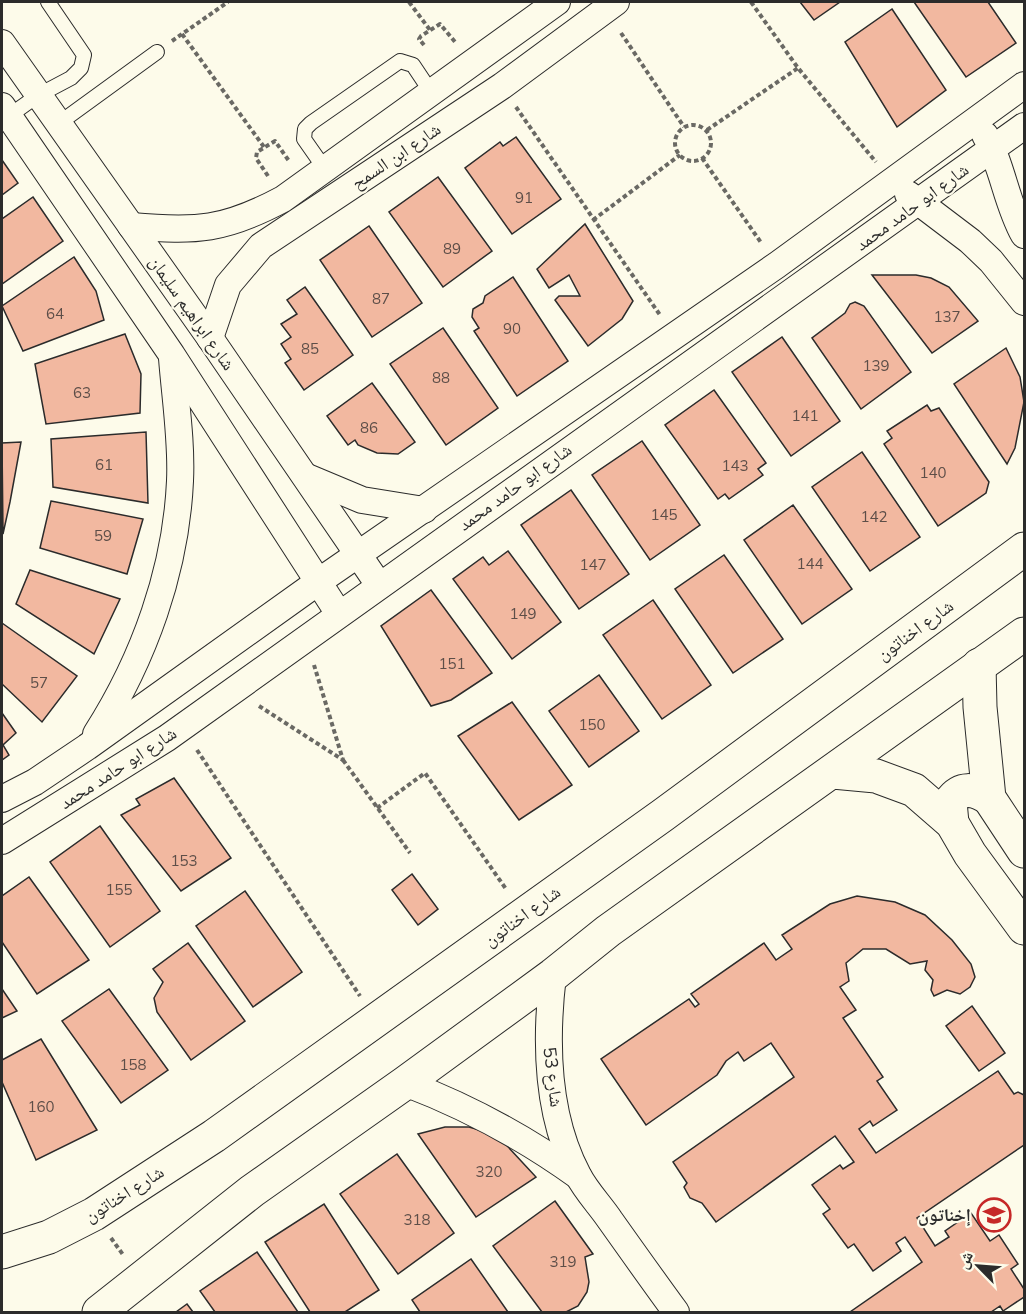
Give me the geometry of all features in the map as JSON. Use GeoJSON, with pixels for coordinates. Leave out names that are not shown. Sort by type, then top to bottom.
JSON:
{"type":"FeatureCollection","features":[{"type":"Feature","properties":{"kind":"main road","name":"شارع اخناتون"},"geometry":{"type":"LineString","coordinates":[[2,1252],[49,1237],[94,1214],[214,1136],[377,1022],[1024,549]]}},
{"type":"Feature","properties":{"kind":"main road"},"geometry":{"type":"LineString","coordinates":[[99,1312],[252,1191],[553,975],[608,931],[1024,634]]}},
{"type":"Feature","properties":{"kind":"main road"},"geometry":{"type":"LineString","coordinates":[[979,665],[980,707],[989,798],[1024,851]]}},
{"type":"Feature","properties":{"kind":"main road"},"geometry":{"type":"LineString","coordinates":[[833,772],[892,780],[914,790],[952,823],[970,854],[1024,928]]}},
{"type":"Feature","properties":{"kind":"main road"},"geometry":{"type":"LineString","coordinates":[[952,823],[950,802],[956,794],[966,789],[989,798]]}},
{"type":"Feature","properties":{"kind":"street","name":"شارع ابن السمح"},"geometry":{"type":"LineString","coordinates":[[131,226],[187,229],[215,227],[247,218],[283,199],[557,2]]}},
{"type":"Feature","properties":{"kind":"street","name":"شارع ابن السمح"},"geometry":{"type":"LineString","coordinates":[[210,338],[220,302],[228,285],[261,246],[502,86],[610,6]]}},
{"type":"Feature","properties":{"kind":"street","name":"شارع ابراهيم سليمان"},"geometry":{"type":"LineString","coordinates":[[2,43],[37,96],[210,338],[379,585]]}},
{"type":"Feature","properties":{"kind":"street","name":"شارع ابو حامد محمد"},"geometry":{"type":"LineString","coordinates":[[2,799],[35,782],[87,747],[318,582],[777,265],[1024,85]]}},
{"type":"Feature","properties":{"kind":"street"},"geometry":{"type":"LineString","coordinates":[[5,111],[172,355],[339,614]]}},
{"type":"Feature","properties":{"kind":"street"},"geometry":{"type":"LineString","coordinates":[[976,119],[993,149],[1004,188],[1024,235]]}},
{"type":"Feature","properties":{"kind":"street","name":"شارع ابو حامد محمد"},"geometry":{"type":"LineString","coordinates":[[2,842],[182,727],[1024,126]]}},
{"type":"Feature","properties":{"kind":"street"},"geometry":{"type":"LineString","coordinates":[[891,180],[970,241],[991,261],[1024,302]]}},
{"type":"Feature","properties":{"kind":"street"},"geometry":{"type":"LineString","coordinates":[[87,747],[119,697],[135,663],[155,610],[174,540],[180,480],[172,355]]}},
{"type":"Feature","properties":{"kind":"street"},"geometry":{"type":"LineString","coordinates":[[305,476],[362,500],[424,510]]}},
{"type":"Feature","properties":{"kind":"street","name":"شارع 53"},"geometry":{"type":"LineString","coordinates":[[553,975],[548,1016],[552,1087],[564,1137],[578,1176],[676,1312]]}},
{"type":"Feature","properties":{"kind":"street","name":"شارع 53"},"geometry":{"type":"LineString","coordinates":[[405,1083],[478,1113],[546,1153],[578,1176]]}},
{"type":"Feature","properties":{"kind":"lane"},"geometry":{"type":"LineString","coordinates":[[5,111],[71,78],[81,68],[84,55],[48,2]]}},
{"type":"Feature","properties":{"kind":"lane"},"geometry":{"type":"LineString","coordinates":[[58,124],[158,52]]}},
{"type":"Feature","properties":{"kind":"lane"},"geometry":{"type":"LineString","coordinates":[[325,169],[304,139],[305,129],[311,123],[400,62],[413,65],[440,86]]}},
{"type":"Feature","properties":{"kind":"path"},"geometry":{"type":"LineString","coordinates":[[215,2],[219,8]]}},
{"type":"Feature","properties":{"kind":"path"},"geometry":{"type":"LineString","coordinates":[[158,52],[228,2]]}},
{"type":"Feature","properties":{"kind":"path"},"geometry":{"type":"LineString","coordinates":[[409,2],[430,30]]}},
{"type":"Feature","properties":{"kind":"path"},"geometry":{"type":"LineString","coordinates":[[751,2],[798,68],[891,180]]}},
{"type":"Feature","properties":{"kind":"path"},"geometry":{"type":"LineString","coordinates":[[610,6],[684,126]]}},
{"type":"Feature","properties":{"kind":"path"},"geometry":{"type":"LineString","coordinates":[[440,86],[419,39],[438,24],[442,25],[472,63]]}},
{"type":"Feature","properties":{"kind":"path"},"geometry":{"type":"LineString","coordinates":[[182,34],[264,147]]}},
{"type":"Feature","properties":{"kind":"path"},"geometry":{"type":"LineString","coordinates":[[707,130],[798,68]]}},
{"type":"Feature","properties":{"kind":"path"},"geometry":{"type":"LineString","coordinates":[[502,86],[674,336]]}},
{"type":"Feature","properties":{"kind":"path"},"geometry":{"type":"LineString","coordinates":[[700,125],[707,130],[711,145],[702,158],[695,161],[680,155],[675,140],[684,126],[700,125]]}},
{"type":"Feature","properties":{"kind":"path"},"geometry":{"type":"LineString","coordinates":[[283,199],[256,158],[257,152],[264,147],[275,141],[278,143],[304,184]]}},
{"type":"Feature","properties":{"kind":"path"},"geometry":{"type":"LineString","coordinates":[[593,220],[680,155]]}},
{"type":"Feature","properties":{"kind":"path"},"geometry":{"type":"LineString","coordinates":[[702,158],[777,265]]}},
{"type":"Feature","properties":{"kind":"path"},"geometry":{"type":"LineString","coordinates":[[305,638],[343,760],[410,853]]}},
{"type":"Feature","properties":{"kind":"path"},"geometry":{"type":"LineString","coordinates":[[233,690],[343,760]]}},
{"type":"Feature","properties":{"kind":"path"},"geometry":{"type":"LineString","coordinates":[[182,727],[377,1022]]}},
{"type":"Feature","properties":{"kind":"path"},"geometry":{"type":"LineString","coordinates":[[377,808],[426,773],[524,915]]}},
{"type":"Feature","properties":{"kind":"path"},"geometry":{"type":"LineString","coordinates":[[94,1214],[140,1278]]}},
{"type":"Feature","properties":{"kind":"building"},"geometry":{"type":"Polygon","coordinates":[[[800,2],[840,2],[814,20],[800,2]]]}},
{"type":"Feature","properties":{"kind":"building"},"geometry":{"type":"Polygon","coordinates":[[[914,2],[988,2],[1016,43],[966,77],[914,2]]]}},
{"type":"Feature","properties":{"kind":"building"},"geometry":{"type":"Polygon","coordinates":[[[892,9],[946,90],[897,127],[845,42],[892,9]]]}},
{"type":"Feature","properties":{"kind":"building"},"geometry":{"type":"Polygon","coordinates":[[[516,137],[561,199],[512,234],[465,168],[500,142],[503,146],[516,137]]]}},
{"type":"Feature","properties":{"kind":"building"},"geometry":{"type":"Polygon","coordinates":[[[2,160],[18,183],[2,195],[2,160]]]}},
{"type":"Feature","properties":{"kind":"building"},"geometry":{"type":"Polygon","coordinates":[[[438,177],[492,251],[443,287],[389,212],[438,177]]]}},
{"type":"Feature","properties":{"kind":"building"},"geometry":{"type":"Polygon","coordinates":[[[33,197],[63,241],[2,284],[2,219],[33,197]]]}},
{"type":"Feature","properties":{"kind":"building"},"geometry":{"type":"Polygon","coordinates":[[[585,224],[633,301],[622,319],[588,346],[555,300],[559,296],[580,296],[569,275],[549,288],[537,269],[585,224]]]}},
{"type":"Feature","properties":{"kind":"building"},"geometry":{"type":"Polygon","coordinates":[[[369,226],[422,303],[372,337],[320,260],[369,226]]]}},
{"type":"Feature","properties":{"kind":"building"},"geometry":{"type":"Polygon","coordinates":[[[74,257],[96,291],[104,320],[23,351],[2,306],[74,257]]]}},
{"type":"Feature","properties":{"kind":"building"},"geometry":{"type":"Polygon","coordinates":[[[872,275],[916,275],[931,278],[949,287],[978,321],[932,353],[872,275]]]}},
{"type":"Feature","properties":{"kind":"building"},"geometry":{"type":"Polygon","coordinates":[[[513,277],[568,361],[517,396],[474,331],[479,328],[472,317],[473,309],[483,303],[485,296],[513,277]]]}},
{"type":"Feature","properties":{"kind":"building"},"geometry":{"type":"Polygon","coordinates":[[[305,287],[353,355],[304,390],[285,363],[291,359],[281,344],[291,337],[281,324],[297,314],[287,300],[305,287]]]}},
{"type":"Feature","properties":{"kind":"building"},"geometry":{"type":"Polygon","coordinates":[[[855,302],[864,306],[911,372],[861,409],[812,338],[845,313],[850,304],[855,302]]]}},
{"type":"Feature","properties":{"kind":"building"},"geometry":{"type":"Polygon","coordinates":[[[443,328],[498,408],[446,445],[390,364],[443,328]]]}},
{"type":"Feature","properties":{"kind":"building"},"geometry":{"type":"Polygon","coordinates":[[[125,334],[141,374],[140,413],[46,424],[35,364],[125,334]]]}},
{"type":"Feature","properties":{"kind":"building"},"geometry":{"type":"Polygon","coordinates":[[[782,337],[840,421],[791,456],[732,372],[782,337]]]}},
{"type":"Feature","properties":{"kind":"building"},"geometry":{"type":"Polygon","coordinates":[[[1006,348],[1020,377],[1024,402],[1015,448],[1007,464],[954,384],[1006,348]]]}},
{"type":"Feature","properties":{"kind":"building"},"geometry":{"type":"Polygon","coordinates":[[[372,383],[415,442],[398,454],[377,453],[358,445],[355,440],[348,445],[327,416],[372,383]]]}},
{"type":"Feature","properties":{"kind":"building"},"geometry":{"type":"Polygon","coordinates":[[[714,390],[766,463],[758,469],[763,475],[729,499],[725,494],[718,499],[665,425],[714,390]]]}},
{"type":"Feature","properties":{"kind":"building"},"geometry":{"type":"Polygon","coordinates":[[[927,405],[931,411],[939,408],[989,482],[986,493],[938,526],[884,444],[892,438],[887,431],[927,405]]]}},
{"type":"Feature","properties":{"kind":"building"},"geometry":{"type":"Polygon","coordinates":[[[146,432],[148,503],[53,487],[51,439],[146,432]]]}},
{"type":"Feature","properties":{"kind":"building"},"geometry":{"type":"Polygon","coordinates":[[[642,441],[700,525],[650,560],[592,475],[642,441]]]}},
{"type":"Feature","properties":{"kind":"building"},"geometry":{"type":"Polygon","coordinates":[[[21,442],[10,502],[3,534],[2,443],[21,442]]]}},
{"type":"Feature","properties":{"kind":"building"},"geometry":{"type":"Polygon","coordinates":[[[862,452],[920,537],[870,571],[812,487],[862,452]]]}},
{"type":"Feature","properties":{"kind":"building"},"geometry":{"type":"Polygon","coordinates":[[[571,490],[629,574],[579,609],[521,525],[571,490]]]}},
{"type":"Feature","properties":{"kind":"building"},"geometry":{"type":"Polygon","coordinates":[[[51,501],[143,519],[127,574],[40,548],[51,501]]]}},
{"type":"Feature","properties":{"kind":"building"},"geometry":{"type":"Polygon","coordinates":[[[793,505],[852,589],[802,624],[744,540],[793,505]]]}},
{"type":"Feature","properties":{"kind":"building"},"geometry":{"type":"Polygon","coordinates":[[[508,551],[561,622],[512,659],[453,579],[483,557],[489,565],[508,551]]]}},
{"type":"Feature","properties":{"kind":"building"},"geometry":{"type":"Polygon","coordinates":[[[724,555],[783,639],[733,673],[675,589],[724,555]]]}},
{"type":"Feature","properties":{"kind":"building"},"geometry":{"type":"Polygon","coordinates":[[[30,570],[120,599],[94,654],[16,604],[30,570]]]}},
{"type":"Feature","properties":{"kind":"building"},"geometry":{"type":"Polygon","coordinates":[[[431,590],[492,673],[451,700],[431,706],[381,626],[431,590]]]}},
{"type":"Feature","properties":{"kind":"building"},"geometry":{"type":"Polygon","coordinates":[[[653,600],[711,685],[662,719],[603,635],[653,600]]]}},
{"type":"Feature","properties":{"kind":"building"},"geometry":{"type":"Polygon","coordinates":[[[2,623],[77,676],[42,722],[2,684],[2,623]]]}},
{"type":"Feature","properties":{"kind":"building"},"geometry":{"type":"Polygon","coordinates":[[[599,675],[639,731],[589,767],[549,711],[599,675]]]}},
{"type":"Feature","properties":{"kind":"building"},"geometry":{"type":"Polygon","coordinates":[[[512,702],[572,785],[519,820],[458,736],[512,702]]]}},
{"type":"Feature","properties":{"kind":"building"},"geometry":{"type":"Polygon","coordinates":[[[2,713],[16,733],[3,745],[9,755],[2,760],[2,713]]]}},
{"type":"Feature","properties":{"kind":"building"},"geometry":{"type":"Polygon","coordinates":[[[174,778],[231,858],[181,891],[121,815],[140,805],[136,799],[174,778]]]}},
{"type":"Feature","properties":{"kind":"building"},"geometry":{"type":"Polygon","coordinates":[[[100,826],[160,911],[110,947],[50,862],[100,826]]]}},
{"type":"Feature","properties":{"kind":"building"},"geometry":{"type":"Polygon","coordinates":[[[412,874],[438,909],[418,925],[392,890],[412,874]]]}},
{"type":"Feature","properties":{"kind":"building"},"geometry":{"type":"Polygon","coordinates":[[[29,877],[89,960],[37,994],[2,942],[2,896],[29,877]]]}},
{"type":"Feature","properties":{"kind":"building"},"geometry":{"type":"Polygon","coordinates":[[[245,891],[302,972],[253,1007],[196,926],[245,891]]]}},
{"type":"Feature","properties":{"kind":"building"},"geometry":{"type":"Polygon","coordinates":[[[857,896],[895,902],[925,915],[952,940],[971,964],[975,977],[970,987],[960,994],[947,990],[934,996],[931,990],[933,980],[925,970],[927,961],[910,964],[886,949],[863,949],[846,963],[849,981],[840,987],[856,1010],[843,1018],[883,1077],[877,1081],[897,1110],[873,1126],[870,1121],[859,1129],[876,1153],[998,1071],[1014,1094],[1018,1092],[1024,1095],[1024,1145],[917,1218],[935,1246],[949,1237],[945,1231],[971,1213],[990,1241],[999,1235],[1018,1264],[1011,1269],[1024,1289],[1024,1297],[1003,1311],[1000,1306],[991,1312],[850,1312],[922,1262],[905,1237],[896,1243],[901,1251],[873,1271],[854,1244],[848,1248],[823,1214],[830,1209],[812,1185],[840,1165],[843,1169],[854,1162],[835,1136],[716,1222],[702,1203],[690,1198],[684,1187],[687,1183],[673,1162],[794,1077],[771,1043],[744,1061],[738,1052],[726,1061],[717,1075],[646,1125],[601,1059],[689,999],[695,1007],[699,1004],[691,994],[764,943],[776,960],[792,949],[782,935],[830,904],[857,896]]]}},
{"type":"Feature","properties":{"kind":"building"},"geometry":{"type":"Polygon","coordinates":[[[188,943],[245,1021],[191,1060],[157,1012],[154,998],[163,982],[153,969],[188,943]]]}},
{"type":"Feature","properties":{"kind":"building"},"geometry":{"type":"Polygon","coordinates":[[[2,989],[17,1011],[2,1018],[2,989]]]}},
{"type":"Feature","properties":{"kind":"building"},"geometry":{"type":"Polygon","coordinates":[[[109,989],[168,1070],[121,1103],[62,1021],[109,989]]]}},
{"type":"Feature","properties":{"kind":"building"},"geometry":{"type":"Polygon","coordinates":[[[972,1006],[1005,1053],[979,1071],[946,1026],[972,1006]]]}},
{"type":"Feature","properties":{"kind":"building"},"geometry":{"type":"Polygon","coordinates":[[[41,1039],[97,1130],[36,1160],[2,1082],[2,1060],[41,1039]]]}},
{"type":"Feature","properties":{"kind":"building"},"geometry":{"type":"Polygon","coordinates":[[[445,1127],[469,1127],[497,1135],[536,1177],[476,1217],[418,1134],[445,1127]]]}},
{"type":"Feature","properties":{"kind":"building"},"geometry":{"type":"Polygon","coordinates":[[[397,1154],[454,1233],[398,1274],[340,1194],[397,1154]]]}},
{"type":"Feature","properties":{"kind":"building"},"geometry":{"type":"Polygon","coordinates":[[[555,1201],[593,1254],[585,1257],[589,1282],[587,1292],[578,1306],[566,1312],[542,1312],[493,1246],[555,1201]]]}},
{"type":"Feature","properties":{"kind":"building"},"geometry":{"type":"Polygon","coordinates":[[[324,1204],[379,1290],[345,1312],[310,1312],[265,1242],[324,1204]]]}},
{"type":"Feature","properties":{"kind":"building"},"geometry":{"type":"Polygon","coordinates":[[[257,1252],[298,1312],[215,1312],[200,1291],[257,1252]]]}},
{"type":"Feature","properties":{"kind":"building"},"geometry":{"type":"Polygon","coordinates":[[[471,1259],[508,1312],[420,1312],[412,1300],[471,1259]]]}},
{"type":"Feature","properties":{"kind":"building"},"geometry":{"type":"Polygon","coordinates":[[[187,1304],[193,1312],[176,1312],[187,1304]]]}},
{"type":"Feature","properties":{"kind":"place","name":"إخناتون"},"geometry":{"type":"Point","coordinates":[994,1215]}}]}
